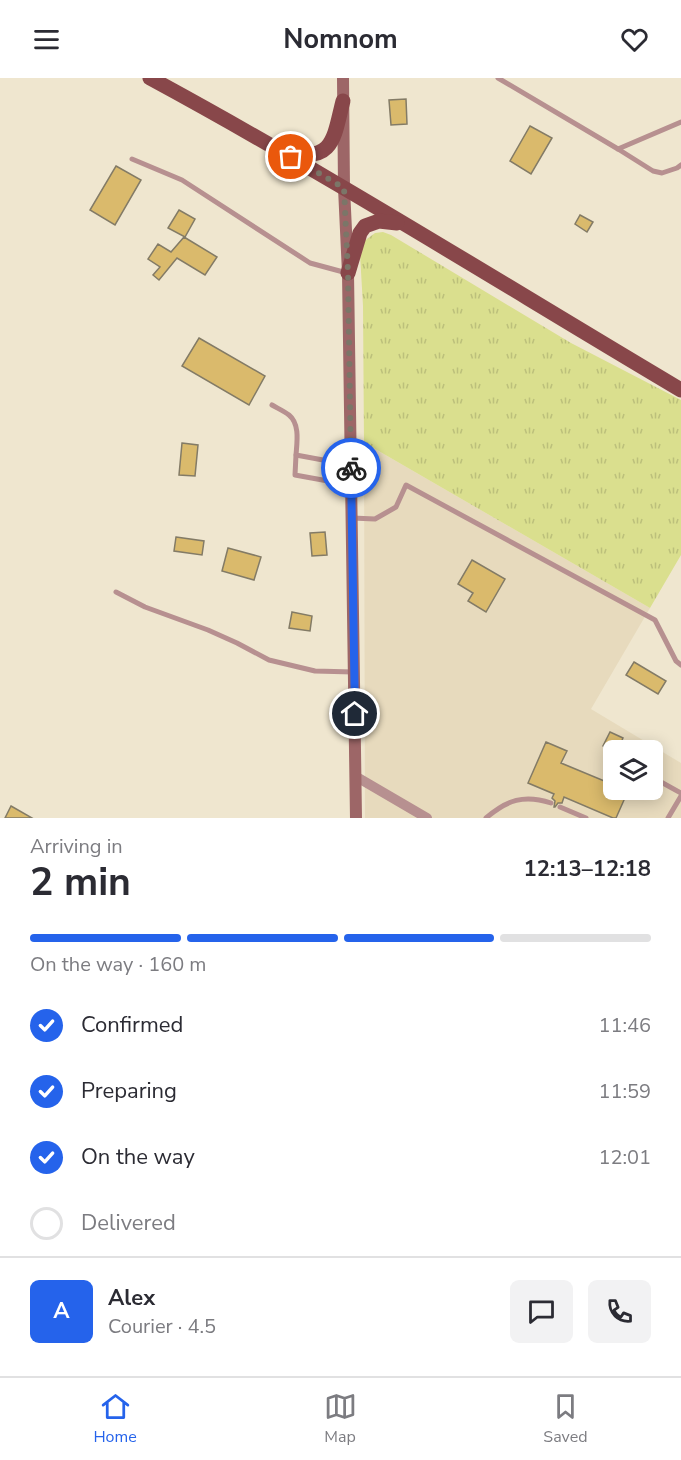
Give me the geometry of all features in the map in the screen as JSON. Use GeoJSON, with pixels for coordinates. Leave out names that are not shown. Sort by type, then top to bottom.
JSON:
{"type":"FeatureCollection","features":[{"type":"Feature","properties":{"kind":"main road"},"geometry":{"type":"LineString","coordinates":[[150,78],[344,188],[681,390]]}},
{"type":"Feature","properties":{"kind":"main road"},"geometry":{"type":"LineString","coordinates":[[343,78],[352,482],[356,818]]}},
{"type":"Feature","properties":{"kind":"main road"},"geometry":{"type":"LineString","coordinates":[[274,147],[299,155],[315,154],[326,150],[332,141],[343,101]]}},
{"type":"Feature","properties":{"kind":"main road"},"geometry":{"type":"LineString","coordinates":[[348,273],[364,225],[379,221],[393,222],[410,228]]}},
{"type":"Feature","properties":{"kind":"street"},"geometry":{"type":"LineString","coordinates":[[355,776],[427,818]]}},
{"type":"Feature","properties":{"kind":"lane"},"geometry":{"type":"LineString","coordinates":[[498,78],[653,171],[662,173],[681,165]]}},
{"type":"Feature","properties":{"kind":"lane"},"geometry":{"type":"LineString","coordinates":[[618,149],[681,122]]}},
{"type":"Feature","properties":{"kind":"lane"},"geometry":{"type":"LineString","coordinates":[[132,159],[183,180],[310,263],[348,273]]}},
{"type":"Feature","properties":{"kind":"lane"},"geometry":{"type":"LineString","coordinates":[[272,405],[291,416],[295,424],[297,435],[295,475],[328,482],[352,482]]}},
{"type":"Feature","properties":{"kind":"lane"},"geometry":{"type":"LineString","coordinates":[[296,455],[323,460],[351,455]]}},
{"type":"Feature","properties":{"kind":"lane"},"geometry":{"type":"LineString","coordinates":[[352,518],[375,519],[396,507],[406,484],[655,620],[676,662],[681,665]]}},
{"type":"Feature","properties":{"kind":"lane"},"geometry":{"type":"LineString","coordinates":[[116,592],[145,607],[208,630],[269,660],[315,671],[354,672]]}},
{"type":"Feature","properties":{"kind":"lane"},"geometry":{"type":"LineString","coordinates":[[663,783],[681,794],[668,818]]}},
{"type":"Feature","properties":{"kind":"lane"},"geometry":{"type":"LineString","coordinates":[[486,818],[514,800],[530,798],[551,803]]}},
{"type":"Feature","properties":{"kind":"lane"},"geometry":{"type":"LineString","coordinates":[[560,807],[586,818]]}},
{"type":"Feature","properties":{"kind":"shaded area"},"geometry":{"type":"Polygon","coordinates":[[[364,444],[650,608],[591,709],[643,740],[603,740],[603,800],[663,800],[663,752],[681,763],[681,818],[365,818],[364,444]]]}},
{"type":"Feature","properties":{"kind":"green space"},"geometry":{"type":"Polygon","coordinates":[[[383,232],[571,343],[681,400],[681,555],[650,608],[364,444],[363,306],[360,254],[363,242],[375,233],[383,232]]]}},
{"type":"Feature","properties":{"kind":"building"},"geometry":{"type":"Polygon","coordinates":[[[406,99],[407,124],[391,125],[389,100],[406,99]]]}},
{"type":"Feature","properties":{"kind":"building"},"geometry":{"type":"Polygon","coordinates":[[[530,126],[552,138],[531,174],[510,161],[530,126]]]}},
{"type":"Feature","properties":{"kind":"building"},"geometry":{"type":"Polygon","coordinates":[[[116,166],[141,180],[115,225],[90,210],[116,166]]]}},
{"type":"Feature","properties":{"kind":"building"},"geometry":{"type":"Polygon","coordinates":[[[179,210],[195,219],[185,237],[168,228],[179,210]]]}},
{"type":"Feature","properties":{"kind":"building"},"geometry":{"type":"Polygon","coordinates":[[[580,215],[593,222],[587,232],[575,224],[580,215]]]}},
{"type":"Feature","properties":{"kind":"building"},"geometry":{"type":"Polygon","coordinates":[[[184,237],[217,257],[205,275],[177,258],[159,280],[153,275],[160,267],[148,259],[158,244],[171,252],[184,237]]]}},
{"type":"Feature","properties":{"kind":"building"},"geometry":{"type":"Polygon","coordinates":[[[199,338],[265,376],[249,405],[182,366],[199,338]]]}},
{"type":"Feature","properties":{"kind":"building"},"geometry":{"type":"Polygon","coordinates":[[[182,443],[198,445],[195,476],[179,475],[182,443]]]}},
{"type":"Feature","properties":{"kind":"building"},"geometry":{"type":"Polygon","coordinates":[[[325,532],[327,555],[312,556],[310,533],[325,532]]]}},
{"type":"Feature","properties":{"kind":"building"},"geometry":{"type":"Polygon","coordinates":[[[176,537],[204,541],[202,555],[174,551],[176,537]]]}},
{"type":"Feature","properties":{"kind":"building"},"geometry":{"type":"Polygon","coordinates":[[[228,548],[261,557],[254,580],[222,571],[228,548]]]}},
{"type":"Feature","properties":{"kind":"building"},"geometry":{"type":"Polygon","coordinates":[[[472,560],[505,579],[486,612],[468,601],[473,593],[458,584],[472,560]]]}},
{"type":"Feature","properties":{"kind":"building"},"geometry":{"type":"Polygon","coordinates":[[[292,612],[312,616],[310,631],[289,628],[292,612]]]}},
{"type":"Feature","properties":{"kind":"building"},"geometry":{"type":"Polygon","coordinates":[[[634,662],[666,681],[658,694],[626,675],[634,662]]]}},
{"type":"Feature","properties":{"kind":"building"},"geometry":{"type":"Polygon","coordinates":[[[610,732],[623,738],[622,740],[606,740],[610,732]]]}},
{"type":"Feature","properties":{"kind":"building"},"geometry":{"type":"Polygon","coordinates":[[[546,742],[567,751],[561,763],[603,780],[603,800],[624,800],[616,818],[613,818],[564,797],[562,803],[554,807],[555,801],[552,798],[554,794],[528,783],[546,742]]]}},
{"type":"Feature","properties":{"kind":"building"},"geometry":{"type":"Polygon","coordinates":[[[11,806],[32,818],[5,818],[11,806]]]}},
{"type":"Feature","properties":{"kind":"way so far"},"geometry":{"type":"LineString","coordinates":[[291,157],[344,188],[348,273],[351,468]]}},
{"type":"Feature","properties":{"kind":"route"},"geometry":{"type":"LineString","coordinates":[[351,468],[355,714]]}}]}
